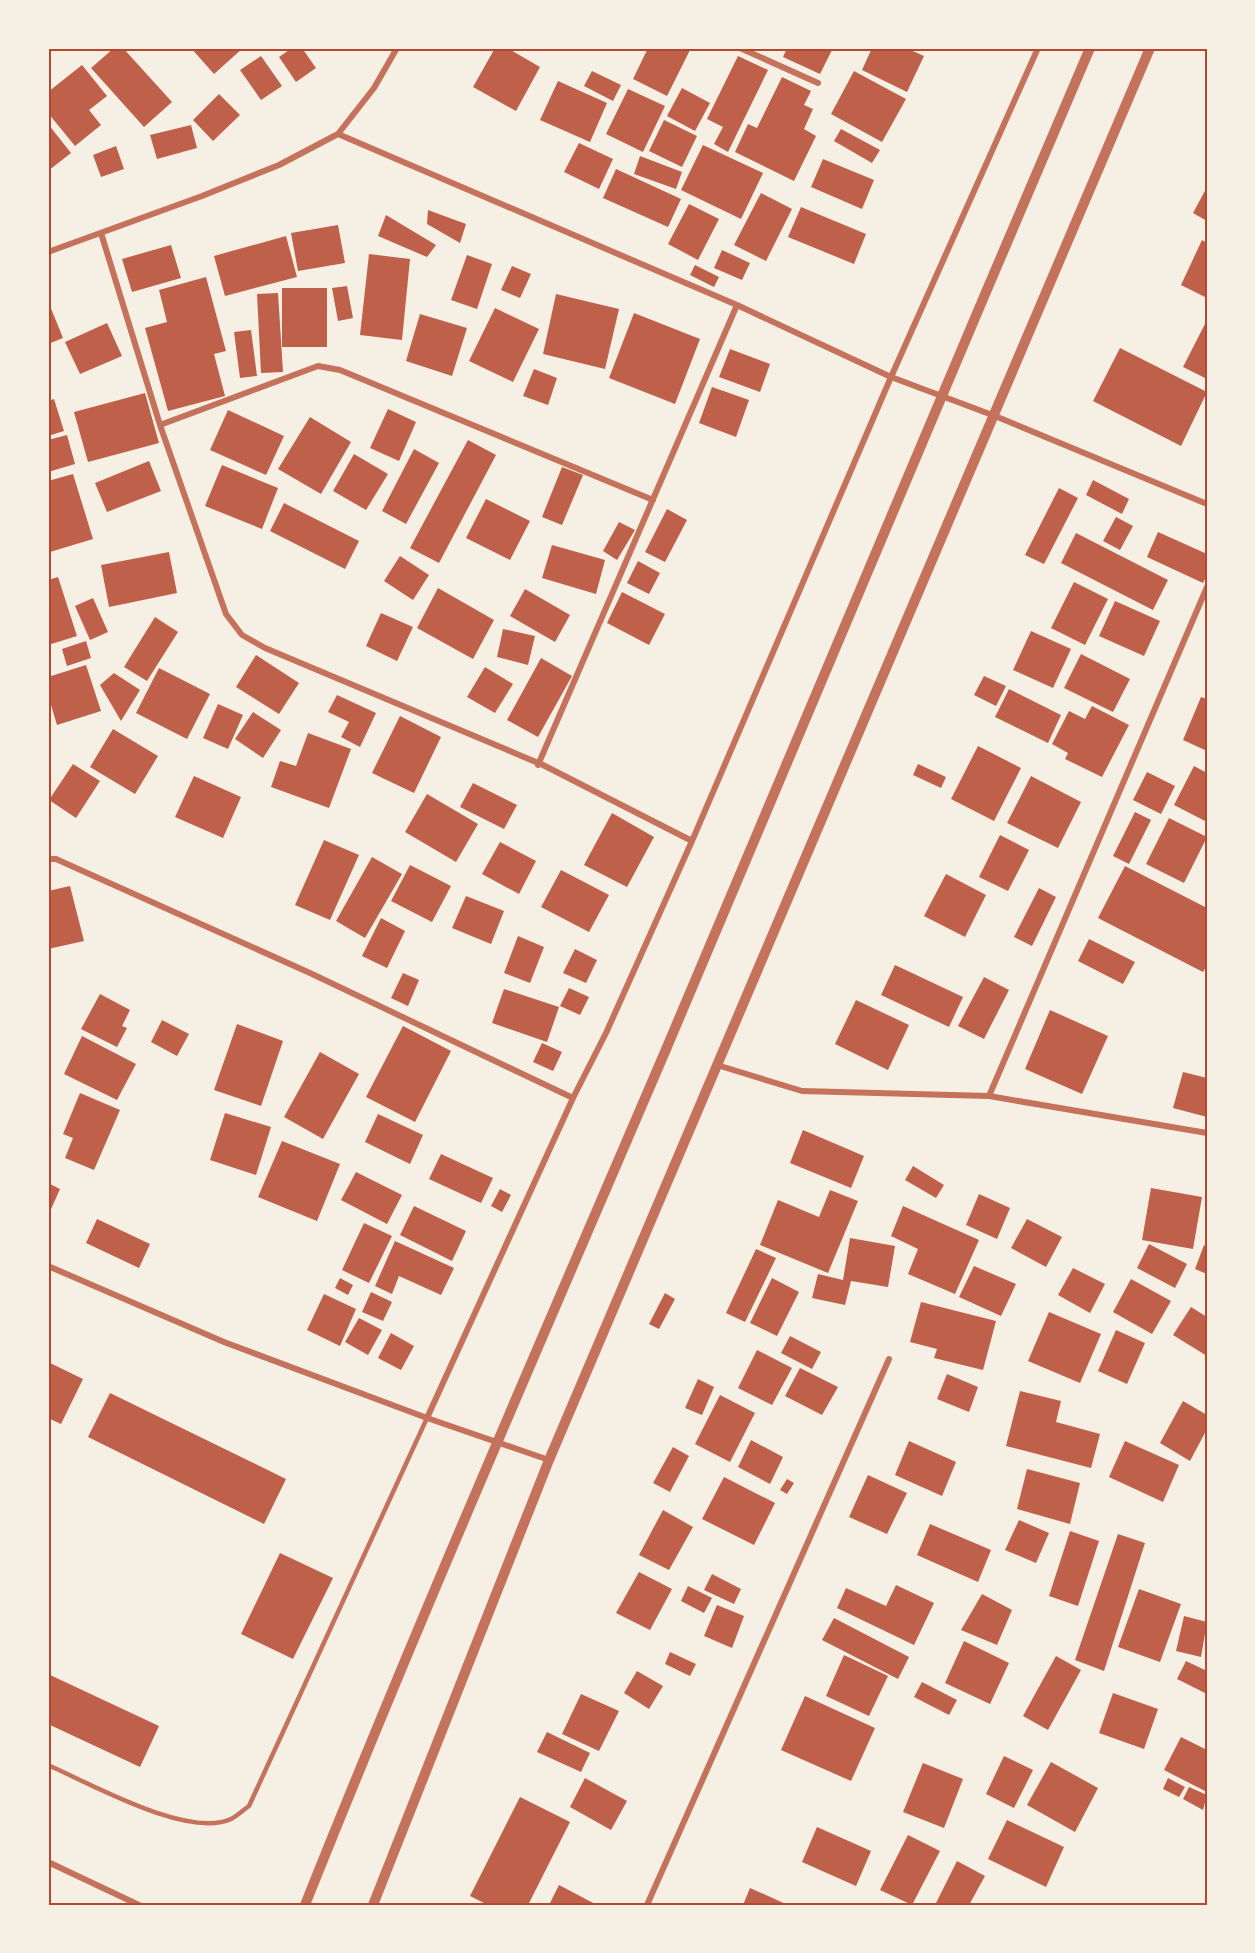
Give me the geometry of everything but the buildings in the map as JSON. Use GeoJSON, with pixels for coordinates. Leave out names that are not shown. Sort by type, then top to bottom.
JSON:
{"type":"FeatureCollection","features":[{"type":"Feature","properties":{"kind":"street"},"geometry":{"type":"LineString","coordinates":[[48,252],[279,165],[338,134],[375,88],[397,48]]}},
{"type":"Feature","properties":{"kind":"street"},"geometry":{"type":"LineString","coordinates":[[740,48],[818,83]]}},
{"type":"Feature","properties":{"kind":"street"},"geometry":{"type":"LineString","coordinates":[[427,1418],[573,1098],[606,1033],[692,841],[891,377],[1038,48]]}},
{"type":"Feature","properties":{"kind":"street"},"geometry":{"type":"LineString","coordinates":[[305,1905],[496,1440],[668,1046],[940,396],[1090,48]]}},
{"type":"Feature","properties":{"kind":"street"},"geometry":{"type":"LineString","coordinates":[[373,1905],[549,1460],[1150,48]]}},
{"type":"Feature","properties":{"kind":"street"},"geometry":{"type":"LineString","coordinates":[[338,134],[737,305],[891,377],[995,416],[1207,504]]}},
{"type":"Feature","properties":{"kind":"street"},"geometry":{"type":"LineString","coordinates":[[101,233],[160,425],[226,614],[242,634],[265,648],[538,765],[543,765],[692,841]]}},
{"type":"Feature","properties":{"kind":"street"},"geometry":{"type":"LineString","coordinates":[[538,765],[737,305]]}},
{"type":"Feature","properties":{"kind":"street"},"geometry":{"type":"LineString","coordinates":[[160,425],[318,366],[340,370],[653,500]]}},
{"type":"Feature","properties":{"kind":"street"},"geometry":{"type":"LineString","coordinates":[[988,1096],[1207,587]]}},
{"type":"Feature","properties":{"kind":"street"},"geometry":{"type":"LineString","coordinates":[[48,859],[56,860],[299,968],[573,1098]]}},
{"type":"Feature","properties":{"kind":"street"},"geometry":{"type":"LineString","coordinates":[[717,1065],[802,1091],[988,1096],[1207,1133]]}},
{"type":"Feature","properties":{"kind":"street"},"geometry":{"type":"LineString","coordinates":[[48,1266],[224,1342],[427,1418],[549,1460]]}},
{"type":"Feature","properties":{"kind":"street"},"geometry":{"type":"LineString","coordinates":[[647,1905],[889,1359]]}},
{"type":"Feature","properties":{"kind":"street"},"geometry":{"type":"LineString","coordinates":[[48,1862],[139,1905]]}},
{"type":"Feature","properties":{"kind":"lane"},"geometry":{"type":"LineString","coordinates":[[48,1765],[162,1817],[199,1822],[229,1820],[249,1806],[427,1418]]}}]}
